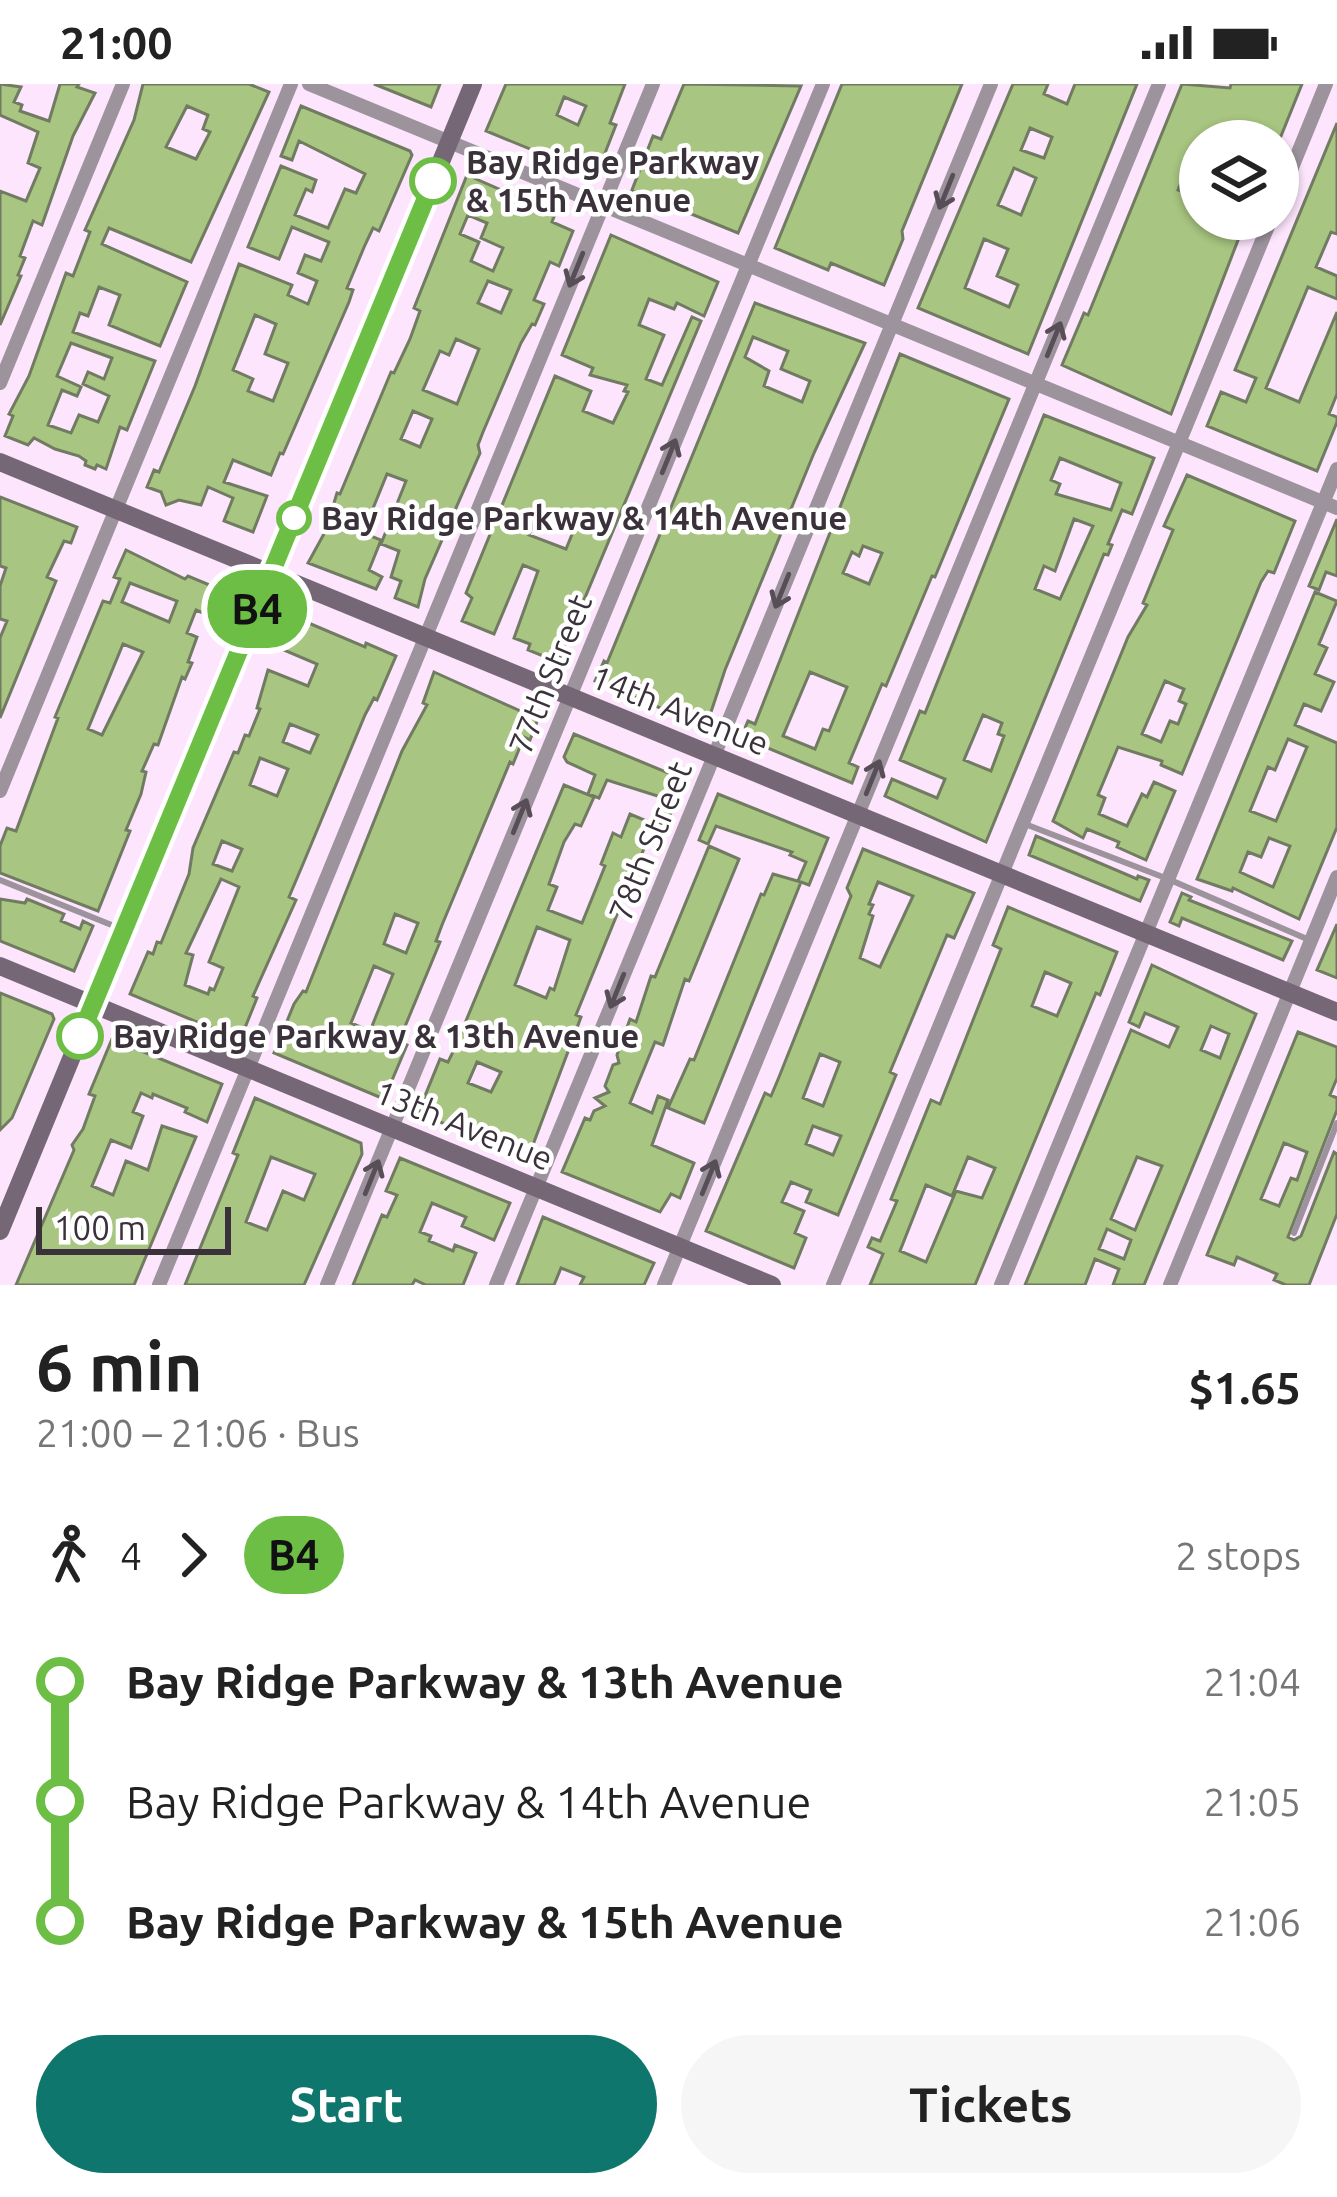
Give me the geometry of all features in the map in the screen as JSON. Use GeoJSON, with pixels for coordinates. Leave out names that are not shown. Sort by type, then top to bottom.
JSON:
{"type":"FeatureCollection","features":[{"type":"Feature","properties":{"kind":"main road"},"geometry":{"type":"LineString","coordinates":[[0,1231],[473,84]]}},
{"type":"Feature","properties":{"kind":"main road","name":"14th Avenue"},"geometry":{"type":"LineString","coordinates":[[0,462],[1337,1012]]}},
{"type":"Feature","properties":{"kind":"main road","name":"13th Avenue"},"geometry":{"type":"LineString","coordinates":[[0,967],[772,1285]]}},
{"type":"Feature","properties":{"kind":"street"},"geometry":{"type":"LineString","coordinates":[[0,383],[123,84]]}},
{"type":"Feature","properties":{"kind":"street"},"geometry":{"type":"LineString","coordinates":[[0,791],[292,84]]}},
{"type":"Feature","properties":{"kind":"street"},"geometry":{"type":"LineString","coordinates":[[309,84],[1330,505]]}},
{"type":"Feature","properties":{"kind":"street"},"geometry":{"type":"LineString","coordinates":[[159,1285],[653,84]]}},
{"type":"Feature","properties":{"kind":"street","name":"77th Street"},"geometry":{"type":"LineString","coordinates":[[328,1285],[823,84]]}},
{"type":"Feature","properties":{"kind":"street","name":"78th Street"},"geometry":{"type":"LineString","coordinates":[[496,1285],[991,84]]}},
{"type":"Feature","properties":{"kind":"street"},"geometry":{"type":"LineString","coordinates":[[664,1285],[1159,84]]}},
{"type":"Feature","properties":{"kind":"street"},"geometry":{"type":"LineString","coordinates":[[1299,150],[1326,84]]}},
{"type":"Feature","properties":{"kind":"street"},"geometry":{"type":"LineString","coordinates":[[833,1285],[1262,240]]}},
{"type":"Feature","properties":{"kind":"street"},"geometry":{"type":"LineString","coordinates":[[1000,1285],[1330,505],[1337,470]]}},
{"type":"Feature","properties":{"kind":"street"},"geometry":{"type":"LineString","coordinates":[[1170,1285],[1337,877]]}},
{"type":"Feature","properties":{"kind":"lane"},"geometry":{"type":"LineString","coordinates":[[1023,823],[1311,940]]}},
{"type":"Feature","properties":{"kind":"lane"},"geometry":{"type":"LineString","coordinates":[[0,880],[124,931]]}},
{"type":"Feature","properties":{"kind":"lane"},"geometry":{"type":"LineString","coordinates":[[1294,1232],[1337,1123]]}},
{"type":"Feature","properties":{"kind":"building"},"geometry":{"type":"Polygon","coordinates":[[[0,84],[21,87],[14,102],[22,105],[20,111],[49,121],[60,84],[79,84],[77,87],[95,93],[73,136],[42,225],[33,221],[20,256],[25,258],[21,276],[0,325],[0,191],[26,201],[40,168],[28,163],[38,132],[0,115],[0,84]]]}},
{"type":"Feature","properties":{"kind":"building"},"geometry":{"type":"Polygon","coordinates":[[[143,84],[249,84],[269,92],[191,262],[109,228],[102,244],[187,282],[160,346],[109,325],[120,295],[99,287],[88,316],[80,313],[73,332],[155,361],[127,430],[120,427],[106,469],[97,465],[95,469],[79,456],[34,438],[28,445],[5,436],[13,416],[9,414],[29,376],[66,273],[73,276],[90,232],[85,230],[134,120],[143,84]],[[187,106],[166,147],[196,159],[210,132],[203,129],[208,115],[187,106]],[[71,343],[57,376],[81,387],[77,396],[62,390],[48,425],[71,433],[79,415],[98,422],[109,396],[83,384],[88,372],[104,379],[112,358],[71,343]]]}},
{"type":"Feature","properties":{"kind":"building"},"geometry":{"type":"Polygon","coordinates":[[[374,84],[440,84],[431,107],[374,84]]]}},
{"type":"Feature","properties":{"kind":"building"},"geometry":{"type":"Polygon","coordinates":[[[506,84],[625,84],[610,123],[616,125],[596,176],[486,131],[506,84]],[[564,97],[557,115],[578,125],[586,106],[564,97]]]}},
{"type":"Feature","properties":{"kind":"building"},"geometry":{"type":"Polygon","coordinates":[[[684,84],[801,86],[738,233],[632,190],[653,136],[661,139],[684,84]]]}},
{"type":"Feature","properties":{"kind":"building"},"geometry":{"type":"Polygon","coordinates":[[[842,84],[962,84],[884,285],[831,263],[828,270],[775,248],[842,84]]]}},
{"type":"Feature","properties":{"kind":"building"},"geometry":{"type":"Polygon","coordinates":[[[1013,84],[1048,84],[1044,94],[1067,104],[1075,84],[1137,84],[1028,354],[918,308],[1013,84]],[[1030,128],[1021,150],[1044,158],[1052,137],[1030,128]],[[1014,168],[998,205],[1021,215],[1036,178],[1014,168]],[[984,239],[965,288],[1009,307],[1018,285],[997,276],[1008,249],[984,239]]]}},
{"type":"Feature","properties":{"kind":"building"},"geometry":{"type":"Polygon","coordinates":[[[1182,84],[1230,88],[1231,84],[1302,84],[1287,120],[1179,120],[1179,240],[1238,240],[1171,414],[1062,365],[1084,313],[1088,315],[1182,84]]]}},
{"type":"Feature","properties":{"kind":"building"},"geometry":{"type":"Polygon","coordinates":[[[301,106],[412,155],[379,231],[373,228],[365,245],[347,288],[353,290],[349,302],[271,475],[233,460],[224,482],[267,496],[253,532],[224,521],[233,498],[208,487],[201,505],[179,500],[166,505],[161,492],[147,487],[154,470],[159,472],[195,386],[239,264],[292,285],[288,295],[308,304],[317,281],[298,273],[305,255],[321,261],[329,242],[292,227],[279,259],[248,247],[281,166],[316,180],[312,192],[306,189],[295,215],[328,228],[345,189],[356,193],[365,174],[299,141],[292,160],[281,156],[301,106]],[[255,315],[233,370],[253,379],[248,391],[273,401],[288,363],[265,354],[276,324],[255,315]]]}},
{"type":"Feature","properties":{"kind":"building"},"geometry":{"type":"Polygon","coordinates":[[[1337,123],[1337,234],[1331,232],[1316,267],[1337,276],[1337,299],[1308,287],[1266,388],[1299,402],[1337,312],[1337,394],[1329,414],[1337,422],[1317,471],[1207,426],[1221,392],[1246,402],[1256,378],[1235,370],[1289,240],[1299,240],[1299,215],[1337,123]]]}},
{"type":"Feature","properties":{"kind":"building"},"geometry":{"type":"Polygon","coordinates":[[[467,175],[522,199],[573,231],[559,266],[550,262],[534,300],[544,304],[521,343],[483,432],[480,453],[425,579],[418,607],[395,598],[401,581],[391,577],[399,551],[381,544],[406,481],[387,474],[363,533],[381,540],[369,570],[382,577],[376,589],[308,563],[391,372],[410,339],[420,311],[414,308],[467,175]],[[468,215],[460,234],[479,242],[471,261],[493,271],[503,248],[481,238],[487,223],[468,215]],[[488,281],[478,303],[501,313],[511,290],[488,281]],[[456,339],[449,355],[440,351],[423,390],[457,404],[479,349],[456,339]],[[413,411],[401,439],[420,447],[432,419],[413,411]]]}},
{"type":"Feature","properties":{"kind":"building"},"geometry":{"type":"Polygon","coordinates":[[[611,235],[718,282],[704,316],[677,303],[674,309],[649,299],[639,325],[664,335],[646,379],[662,385],[692,317],[701,321],[558,662],[528,650],[530,644],[514,638],[538,571],[523,565],[494,634],[462,621],[472,598],[466,593],[555,376],[591,391],[583,411],[613,423],[628,392],[624,391],[627,385],[590,375],[593,368],[562,355],[611,235]],[[539,511],[529,535],[566,549],[575,527],[539,511]]]}},
{"type":"Feature","properties":{"kind":"building"},"geometry":{"type":"Polygon","coordinates":[[[755,303],[865,343],[814,453],[706,727],[595,681],[604,661],[607,663],[755,303]],[[753,337],[745,357],[769,371],[764,386],[802,402],[810,381],[781,369],[788,351],[753,337]]]}},
{"type":"Feature","properties":{"kind":"building"},"geometry":{"type":"Polygon","coordinates":[[[900,354],[1009,399],[935,577],[849,763],[858,767],[852,783],[741,737],[748,721],[755,724],[900,354]],[[863,546],[859,556],[852,552],[843,573],[869,584],[882,553],[863,546]],[[810,672],[783,736],[815,749],[823,729],[829,731],[847,687],[810,672]]]}},
{"type":"Feature","properties":{"kind":"building"},"geometry":{"type":"Polygon","coordinates":[[[1044,415],[1154,458],[1132,514],[1122,510],[1108,555],[1104,554],[986,842],[885,796],[892,779],[937,798],[945,779],[900,760],[920,711],[925,713],[1044,415]],[[1060,458],[1051,480],[1060,484],[1056,494],[1111,510],[1121,483],[1060,458]],[[1074,519],[1055,571],[1044,566],[1035,589],[1060,599],[1093,526],[1074,519]],[[983,715],[964,760],[991,771],[1004,736],[998,734],[1002,723],[983,715]]]}},
{"type":"Feature","properties":{"kind":"building"},"geometry":{"type":"Polygon","coordinates":[[[1187,475],[1295,521],[1274,573],[1268,571],[1261,582],[1182,774],[1161,765],[1162,761],[1118,747],[1098,795],[1105,798],[1099,814],[1127,826],[1142,794],[1147,797],[1154,782],[1175,791],[1146,860],[1117,847],[1119,842],[1087,829],[1083,838],[1053,821],[1128,637],[1147,605],[1143,603],[1173,530],[1164,526],[1187,475]],[[1165,681],[1142,734],[1161,742],[1170,721],[1178,724],[1186,704],[1179,701],[1184,689],[1165,681]]]}},
{"type":"Feature","properties":{"kind":"building"},"geometry":{"type":"Polygon","coordinates":[[[0,497],[77,527],[71,543],[64,541],[47,577],[56,581],[0,718],[0,638],[7,621],[0,619],[0,586],[6,568],[0,566],[0,497]]]}},
{"type":"Feature","properties":{"kind":"building"},"geometry":{"type":"Polygon","coordinates":[[[1337,519],[1337,576],[1326,572],[1319,590],[1309,586],[1337,519]]]}},
{"type":"Feature","properties":{"kind":"building"},"geometry":{"type":"Polygon","coordinates":[[[126,550],[226,595],[215,618],[196,610],[187,633],[197,637],[188,662],[192,663],[142,771],[146,772],[141,794],[126,830],[130,831],[98,911],[0,873],[0,846],[7,828],[16,831],[55,717],[103,601],[110,603],[120,579],[114,577],[126,550]],[[130,583],[122,602],[169,622],[177,601],[130,583]],[[123,644],[88,729],[102,735],[143,652],[123,644]]]}},
{"type":"Feature","properties":{"kind":"building"},"geometry":{"type":"Polygon","coordinates":[[[1315,592],[1337,601],[1319,644],[1327,648],[1315,674],[1334,682],[1321,711],[1304,704],[1295,725],[1337,743],[1337,827],[1299,919],[1233,888],[1197,879],[1315,592]],[[1288,739],[1275,770],[1268,767],[1250,811],[1276,821],[1307,747],[1288,739]],[[1269,838],[1261,857],[1248,852],[1240,872],[1273,887],[1290,846],[1269,838]]]}},
{"type":"Feature","properties":{"kind":"building"},"geometry":{"type":"Polygon","coordinates":[[[292,616],[396,656],[377,700],[365,715],[289,897],[296,900],[253,996],[257,998],[240,1040],[130,994],[148,952],[153,954],[157,942],[161,943],[189,874],[193,848],[234,752],[238,753],[245,735],[249,736],[260,709],[268,670],[308,686],[317,664],[279,648],[292,616]],[[290,724],[283,742],[310,753],[318,735],[290,724]],[[260,758],[250,785],[277,796],[288,769],[260,758]],[[222,841],[213,864],[232,871],[242,849],[222,841]],[[221,879],[186,953],[193,955],[185,985],[208,994],[223,968],[209,962],[239,887],[221,879]]]}},
{"type":"Feature","properties":{"kind":"building"},"geometry":{"type":"Polygon","coordinates":[[[434,672],[538,719],[530,740],[524,737],[513,764],[510,762],[442,925],[436,941],[440,942],[399,1041],[407,1045],[384,1099],[274,1053],[294,1004],[306,992],[402,751],[427,705],[423,703],[434,672]],[[395,914],[384,944],[406,953],[418,923],[395,914]],[[374,966],[351,1023],[370,1031],[393,974],[374,966]]]}},
{"type":"Feature","properties":{"kind":"building"},"geometry":{"type":"Polygon","coordinates":[[[574,734],[683,779],[666,826],[655,821],[664,798],[607,780],[599,798],[588,794],[595,775],[564,757],[574,734]]]}},
{"type":"Feature","properties":{"kind":"building"},"geometry":{"type":"Polygon","coordinates":[[[564,785],[594,797],[581,826],[575,824],[564,842],[549,884],[557,887],[548,910],[582,923],[613,833],[621,837],[630,814],[654,824],[576,1015],[581,1017],[528,1158],[418,1113],[440,1059],[448,1062],[564,785]],[[537,927],[515,985],[546,998],[550,988],[554,990],[570,940],[537,927]],[[477,1062],[468,1083],[491,1092],[501,1072],[477,1062]]]}},
{"type":"Feature","properties":{"kind":"building"},"geometry":{"type":"Polygon","coordinates":[[[718,794],[828,838],[809,885],[798,881],[806,862],[790,855],[792,852],[716,826],[708,844],[699,840],[718,794]]]}},
{"type":"Feature","properties":{"kind":"building"},"geometry":{"type":"Polygon","coordinates":[[[1036,836],[1149,880],[1140,901],[1029,855],[1036,836]]]}},
{"type":"Feature","properties":{"kind":"building"},"geometry":{"type":"Polygon","coordinates":[[[709,846],[739,859],[689,981],[685,979],[663,1045],[655,1042],[630,1103],[652,1113],[658,1096],[668,1100],[652,1145],[694,1163],[680,1198],[671,1194],[660,1212],[562,1172],[585,1118],[590,1120],[594,1111],[605,1106],[595,1098],[609,1092],[605,1086],[613,1065],[619,1063],[617,1055],[630,1019],[636,1022],[651,976],[655,977],[709,846]]]}},
{"type":"Feature","properties":{"kind":"building"},"geometry":{"type":"Polygon","coordinates":[[[863,849],[974,893],[954,938],[947,935],[838,1215],[806,1202],[811,1190],[791,1182],[782,1202],[804,1211],[795,1233],[806,1238],[794,1268],[706,1231],[765,1093],[771,1096],[779,1077],[851,896],[847,888],[863,849]],[[878,882],[869,904],[873,916],[860,958],[880,967],[913,896],[878,882]],[[820,1054],[803,1098],[823,1106],[840,1062],[820,1054]],[[813,1126],[806,1144],[833,1155],[841,1136],[813,1126]]]}},
{"type":"Feature","properties":{"kind":"building"},"geometry":{"type":"Polygon","coordinates":[[[773,874],[801,882],[704,1123],[668,1108],[690,1059],[694,1060],[773,874]]]}},
{"type":"Feature","properties":{"kind":"building"},"geometry":{"type":"Polygon","coordinates":[[[1182,893],[1189,900],[1292,941],[1283,960],[1182,918],[1179,926],[1170,922],[1182,893]]]}},
{"type":"Feature","properties":{"kind":"building"},"geometry":{"type":"Polygon","coordinates":[[[0,899],[25,903],[27,899],[64,914],[61,921],[80,929],[83,921],[93,926],[74,971],[0,941],[0,899]]]}},
{"type":"Feature","properties":{"kind":"building"},"geometry":{"type":"Polygon","coordinates":[[[1008,907],[1117,952],[975,1285],[870,1285],[883,1254],[868,1247],[872,1238],[880,1241],[897,1201],[891,1199],[931,1100],[940,1104],[1001,949],[993,945],[1008,907]],[[1045,972],[1032,1006],[1057,1016],[1071,983],[1045,972]],[[968,1157],[952,1196],[926,1185],[900,1251],[926,1262],[956,1191],[982,1198],[995,1168],[968,1157]]]}},
{"type":"Feature","properties":{"kind":"building"},"geometry":{"type":"Polygon","coordinates":[[[1337,924],[1337,978],[1317,970],[1337,924]]]}},
{"type":"Feature","properties":{"kind":"building"},"geometry":{"type":"Polygon","coordinates":[[[1152,965],[1256,1014],[1144,1285],[1113,1285],[1119,1269],[1095,1259],[1085,1285],[1025,1285],[1131,1030],[1169,1047],[1178,1027],[1145,1013],[1139,1027],[1129,1022],[1152,965]],[[1211,1026],[1201,1050],[1220,1058],[1229,1034],[1211,1026]],[[1137,1157],[1111,1219],[1135,1230],[1162,1166],[1137,1157]],[[1107,1229],[1099,1249],[1124,1259],[1131,1240],[1107,1229]]]}},
{"type":"Feature","properties":{"kind":"building"},"geometry":{"type":"Polygon","coordinates":[[[0,993],[52,1014],[54,1019],[12,1118],[0,1130],[0,993]]]}},
{"type":"Feature","properties":{"kind":"building"},"geometry":{"type":"Polygon","coordinates":[[[1298,1032],[1337,1047],[1337,1078],[1330,1095],[1337,1098],[1337,1110],[1288,1237],[1301,1236],[1334,1152],[1337,1214],[1309,1285],[1286,1285],[1274,1280],[1277,1274],[1237,1257],[1234,1265],[1207,1255],[1298,1032]],[[1284,1143],[1261,1199],[1279,1206],[1291,1178],[1297,1180],[1307,1152],[1284,1143]]]}},
{"type":"Feature","properties":{"kind":"building"},"geometry":{"type":"Polygon","coordinates":[[[112,1039],[222,1084],[207,1122],[185,1112],[187,1108],[141,1093],[133,1112],[143,1116],[131,1148],[111,1140],[92,1186],[113,1195],[126,1161],[148,1170],[162,1126],[196,1137],[134,1285],[16,1285],[74,1150],[72,1145],[83,1129],[95,1096],[89,1094],[112,1039]]]}},
{"type":"Feature","properties":{"kind":"building"},"geometry":{"type":"Polygon","coordinates":[[[255,1098],[361,1143],[362,1154],[304,1285],[185,1285],[238,1155],[233,1153],[255,1098]],[[271,1157],[246,1222],[267,1230],[283,1191],[304,1200],[315,1174],[271,1157]]]}},
{"type":"Feature","properties":{"kind":"building"},"geometry":{"type":"Polygon","coordinates":[[[400,1158],[510,1203],[494,1240],[462,1226],[466,1217],[432,1203],[420,1232],[453,1251],[455,1245],[476,1253],[463,1285],[426,1285],[415,1280],[412,1285],[353,1285],[382,1215],[387,1217],[397,1195],[386,1191],[400,1158]]]}},
{"type":"Feature","properties":{"kind":"building"},"geometry":{"type":"Polygon","coordinates":[[[543,1217],[654,1263],[644,1285],[580,1285],[584,1277],[561,1268],[554,1285],[517,1285],[543,1217]]]}},
{"type":"Feature","properties":{"kind":"bus line","name":"B4"},"geometry":{"type":"LineString","coordinates":[[80,1036],[433,181]]}},
{"type":"Feature","properties":{"kind":"place","name":"Bay Ridge Parkway & 15th Avenue"},"geometry":{"type":"Point","coordinates":[433,181]}},
{"type":"Feature","properties":{"kind":"place","name":"Bay Ridge Parkway & 14th Avenue"},"geometry":{"type":"Point","coordinates":[294,518]}},
{"type":"Feature","properties":{"kind":"place","name":"Bay Ridge Parkway & 13th Avenue"},"geometry":{"type":"Point","coordinates":[80,1036]}}]}
